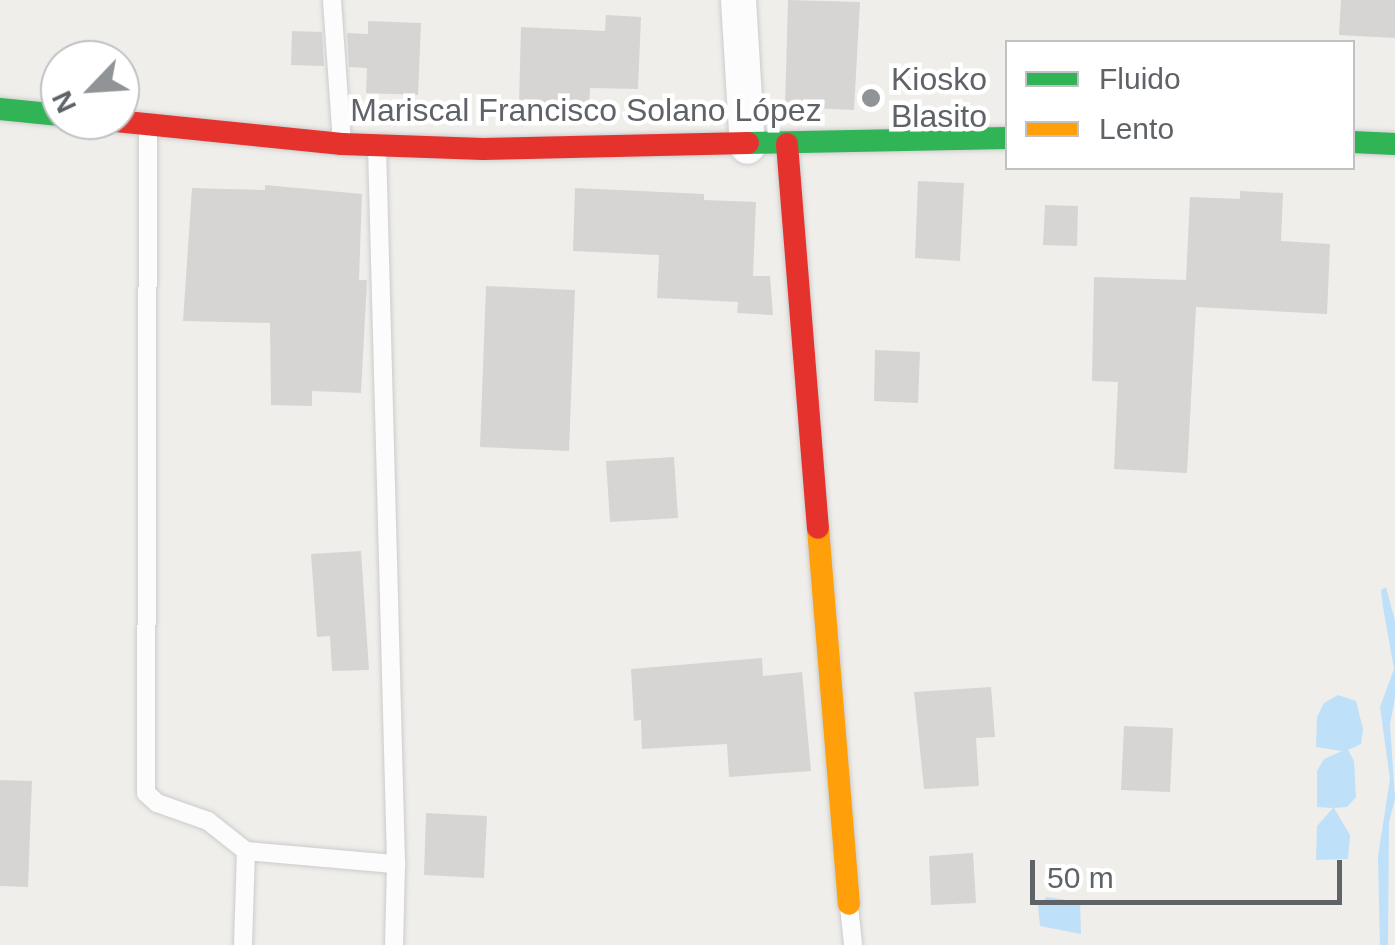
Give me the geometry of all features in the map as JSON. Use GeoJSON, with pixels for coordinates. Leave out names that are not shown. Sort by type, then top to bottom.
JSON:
{"type":"FeatureCollection","features":[{"type":"Feature","properties":{"kind":"main road"},"geometry":{"type":"LineString","coordinates":[[0,109],[40,113]]}},
{"type":"Feature","properties":{"kind":"main road","name":"Mariscal Francisco Solano López"},"geometry":{"type":"LineString","coordinates":[[140,123],[377,146],[747,146],[1005,138]]}},
{"type":"Feature","properties":{"kind":"main road"},"geometry":{"type":"LineString","coordinates":[[1355,142],[1395,144]]}},
{"type":"Feature","properties":{"kind":"main road"},"geometry":{"type":"LineString","coordinates":[[787,144],[849,904]]}},
{"type":"Feature","properties":{"kind":"street"},"geometry":{"type":"LineString","coordinates":[[738,0],[747,146]]}},
{"type":"Feature","properties":{"kind":"lane"},"geometry":{"type":"LineString","coordinates":[[332,0],[342,144]]}},
{"type":"Feature","properties":{"kind":"lane"},"geometry":{"type":"LineString","coordinates":[[148,124],[143,784],[157,803],[208,821],[246,851],[396,864]]}},
{"type":"Feature","properties":{"kind":"lane"},"geometry":{"type":"LineString","coordinates":[[377,146],[396,864],[394,945]]}},
{"type":"Feature","properties":{"kind":"lane"},"geometry":{"type":"LineString","coordinates":[[242,945],[246,851]]}},
{"type":"Feature","properties":{"kind":"lane"},"geometry":{"type":"LineString","coordinates":[[849,904],[853,945]]}},
{"type":"Feature","properties":{"kind":"water"},"geometry":{"type":"Polygon","coordinates":[[[1386,587],[1395,621],[1395,698],[1390,724],[1395,799],[1389,822],[1388,945],[1380,945],[1378,856],[1390,779],[1380,707],[1394,669],[1381,590],[1386,587]]]}},
{"type":"Feature","properties":{"kind":"water"},"geometry":{"type":"Polygon","coordinates":[[[1338,695],[1356,701],[1363,729],[1361,744],[1348,750],[1354,761],[1356,797],[1347,807],[1334,808],[1350,835],[1348,859],[1316,860],[1317,826],[1333,808],[1317,807],[1317,771],[1324,759],[1342,751],[1316,747],[1317,717],[1324,703],[1338,695]]]}},
{"type":"Feature","properties":{"kind":"water"},"geometry":{"type":"Polygon","coordinates":[[[1047,897],[1080,902],[1081,934],[1040,926],[1038,905],[1047,897]]]}},
{"type":"Feature","properties":{"kind":"building"},"geometry":{"type":"Polygon","coordinates":[[[788,0],[860,2],[854,110],[785,107],[788,0]]]}},
{"type":"Feature","properties":{"kind":"building"},"geometry":{"type":"Polygon","coordinates":[[[1341,0],[1395,0],[1395,38],[1339,35],[1341,0]]]}},
{"type":"Feature","properties":{"kind":"building"},"geometry":{"type":"Polygon","coordinates":[[[606,15],[641,17],[638,89],[590,88],[589,107],[519,103],[521,27],[605,31],[606,15]]]}},
{"type":"Feature","properties":{"kind":"building"},"geometry":{"type":"Polygon","coordinates":[[[368,21],[421,23],[418,95],[366,93],[367,68],[349,67],[347,33],[368,34],[368,21]]]}},
{"type":"Feature","properties":{"kind":"building"},"geometry":{"type":"Polygon","coordinates":[[[292,31],[322,32],[324,66],[291,65],[292,31]]]}},
{"type":"Feature","properties":{"kind":"building"},"geometry":{"type":"Polygon","coordinates":[[[918,181],[964,183],[960,261],[915,258],[918,181]]]}},
{"type":"Feature","properties":{"kind":"building"},"geometry":{"type":"Polygon","coordinates":[[[265,185],[362,194],[359,280],[367,280],[361,393],[312,391],[312,406],[271,405],[270,323],[183,321],[192,188],[265,190],[265,185]]]}},
{"type":"Feature","properties":{"kind":"building"},"geometry":{"type":"Polygon","coordinates":[[[575,188],[704,194],[704,200],[756,202],[753,276],[770,276],[773,315],[737,313],[738,302],[657,298],[659,255],[573,251],[575,188]]]}},
{"type":"Feature","properties":{"kind":"building"},"geometry":{"type":"Polygon","coordinates":[[[1240,191],[1283,193],[1281,241],[1330,244],[1327,314],[1196,307],[1187,473],[1114,469],[1118,382],[1092,381],[1094,277],[1186,280],[1190,197],[1240,199],[1240,191]]]}},
{"type":"Feature","properties":{"kind":"building"},"geometry":{"type":"Polygon","coordinates":[[[1045,205],[1078,206],[1077,246],[1043,245],[1045,205]]]}},
{"type":"Feature","properties":{"kind":"building"},"geometry":{"type":"Polygon","coordinates":[[[486,286],[575,290],[569,451],[480,447],[486,286]]]}},
{"type":"Feature","properties":{"kind":"building"},"geometry":{"type":"Polygon","coordinates":[[[875,350],[920,352],[918,403],[874,401],[875,350]]]}},
{"type":"Feature","properties":{"kind":"building"},"geometry":{"type":"Polygon","coordinates":[[[674,457],[678,518],[610,522],[606,461],[674,457]]]}},
{"type":"Feature","properties":{"kind":"building"},"geometry":{"type":"Polygon","coordinates":[[[361,551],[369,670],[332,671],[330,636],[317,637],[311,554],[361,551]]]}},
{"type":"Feature","properties":{"kind":"building"},"geometry":{"type":"Polygon","coordinates":[[[762,658],[763,676],[802,672],[811,771],[729,777],[727,744],[642,749],[641,720],[634,721],[631,669],[762,658]]]}},
{"type":"Feature","properties":{"kind":"building"},"geometry":{"type":"Polygon","coordinates":[[[991,687],[995,737],[976,738],[979,786],[924,789],[914,692],[991,687]]]}},
{"type":"Feature","properties":{"kind":"building"},"geometry":{"type":"Polygon","coordinates":[[[1124,726],[1173,728],[1170,792],[1121,790],[1124,726]]]}},
{"type":"Feature","properties":{"kind":"building"},"geometry":{"type":"Polygon","coordinates":[[[0,780],[32,781],[28,887],[0,886],[0,780]]]}},
{"type":"Feature","properties":{"kind":"building"},"geometry":{"type":"Polygon","coordinates":[[[426,813],[487,816],[484,878],[424,875],[426,813]]]}},
{"type":"Feature","properties":{"kind":"building"},"geometry":{"type":"Polygon","coordinates":[[[973,853],[976,903],[931,905],[929,856],[973,853]]]}},
{"type":"Feature","properties":{"kind":"traffic: fast"},"geometry":{"type":"LineString","coordinates":[[0,109],[40,113]]}},
{"type":"Feature","properties":{"kind":"traffic: fast"},"geometry":{"type":"LineString","coordinates":[[748,143],[1005,138]]}},
{"type":"Feature","properties":{"kind":"traffic: fast"},"geometry":{"type":"LineString","coordinates":[[1355,142],[1395,144]]}},
{"type":"Feature","properties":{"kind":"traffic: slow"},"geometry":{"type":"LineString","coordinates":[[818,528],[849,904]]}},
{"type":"Feature","properties":{"kind":"traffic: jam"},"geometry":{"type":"LineString","coordinates":[[140,123],[342,144],[483,149],[748,143]]}},
{"type":"Feature","properties":{"kind":"traffic: jam"},"geometry":{"type":"LineString","coordinates":[[787,144],[818,528]]}},
{"type":"Feature","properties":{"kind":"place","name":"Kiosko Blasito"},"geometry":{"type":"Point","coordinates":[871,98]}}]}
